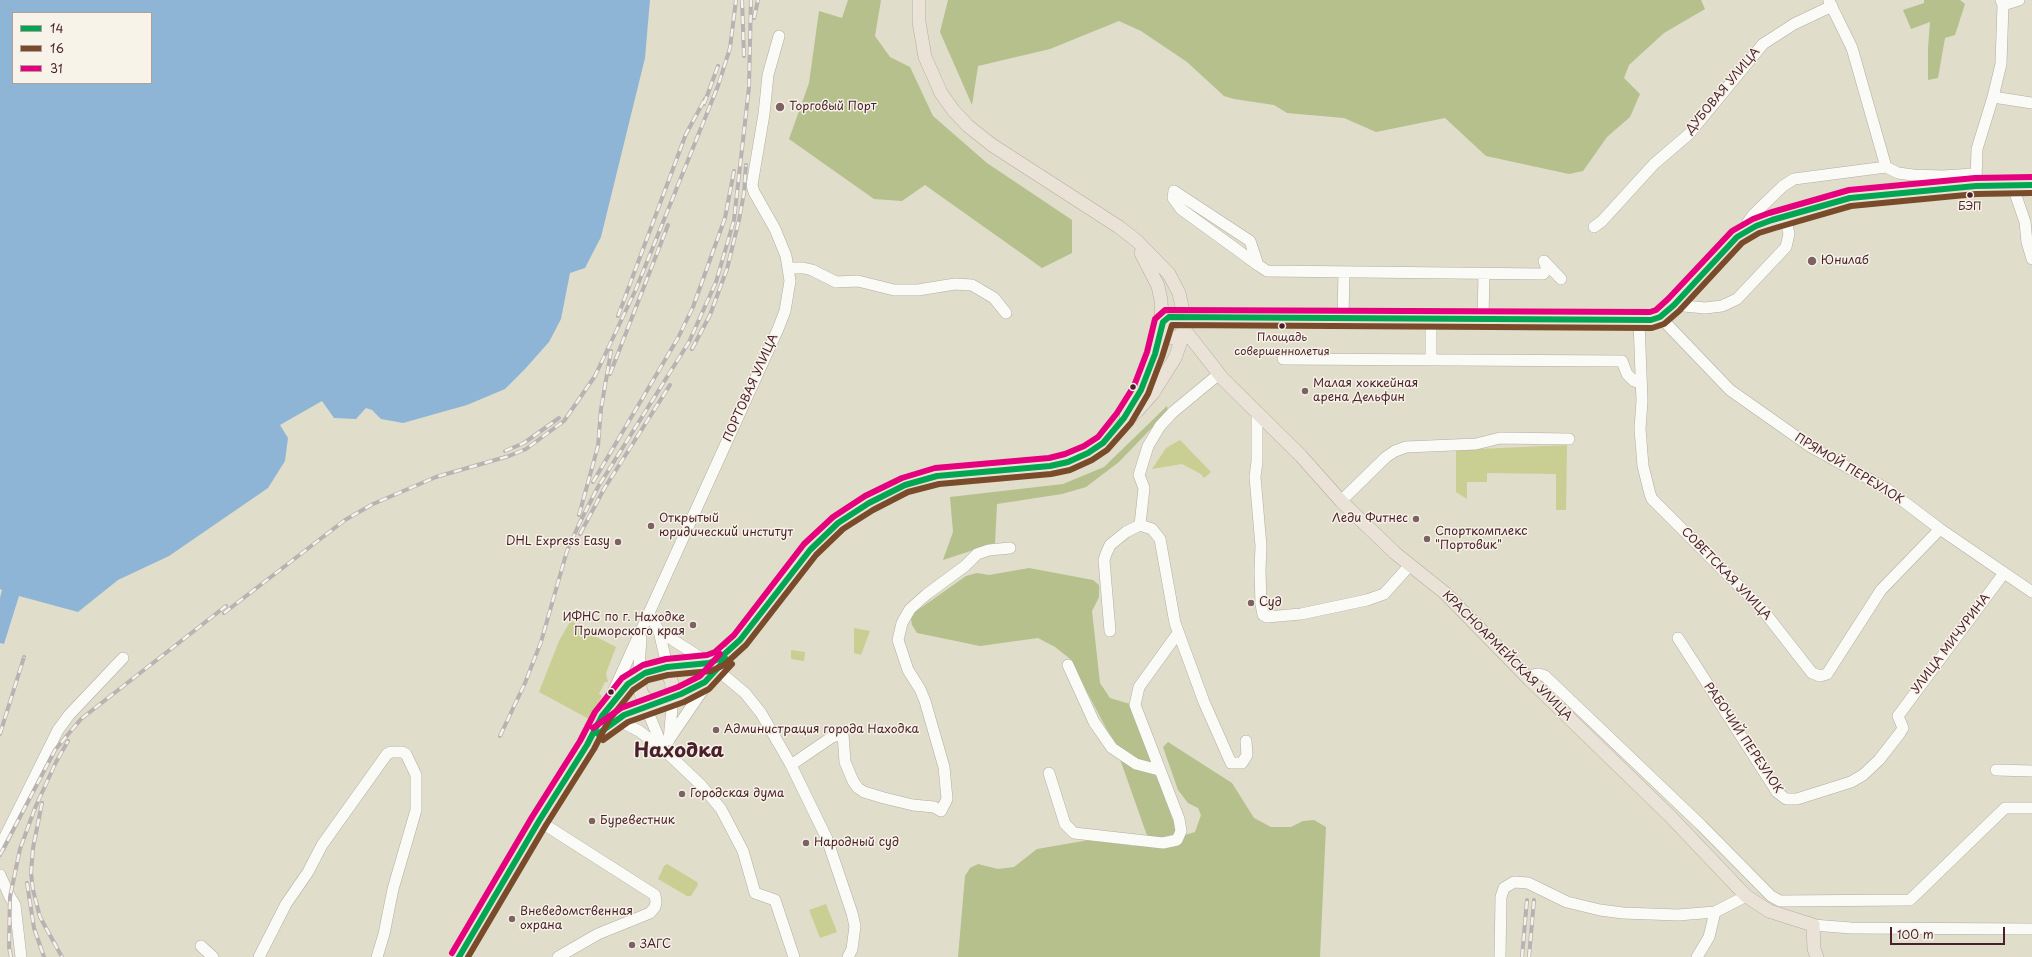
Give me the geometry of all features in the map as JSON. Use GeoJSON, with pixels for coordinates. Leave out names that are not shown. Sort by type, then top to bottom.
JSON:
{"type":"FeatureCollection","features":[{"type":"Feature","properties":{"kind":"main road"},"geometry":{"type":"LineString","coordinates":[[587,745],[616,719],[697,687],[740,640],[810,550],[838,523],[869,503],[905,485],[938,476],[957,473],[1044,467],[1068,462],[1088,453],[1123,426],[1153,392],[1167,372],[1181,320],[1179,293],[1169,274],[1137,241],[1119,227],[992,145],[968,126],[953,110],[941,93],[925,57],[919,22],[919,0]]}},
{"type":"Feature","properties":{"kind":"main road"},"geometry":{"type":"LineString","coordinates":[[1175,342],[1165,335],[1162,326],[1166,318],[1181,320],[1225,316],[1638,321],[1660,316],[1674,305],[1728,246],[1746,230],[1785,216],[1850,198],[1976,180],[2032,185]]}},
{"type":"Feature","properties":{"kind":"main road"},"geometry":{"type":"LineString","coordinates":[[1103,442],[1124,418],[1141,390],[1156,354],[1162,326],[1161,300],[1153,272],[1131,239],[1119,227]]}},
{"type":"Feature","properties":{"kind":"main road","name":"КРАСНОАРМЕЙСКАЯ УЛИЦА"},"geometry":{"type":"LineString","coordinates":[[1181,320],[1215,370],[1301,456],[1341,502],[1410,565],[1445,593],[1529,679],[1689,836],[1746,896],[1769,911],[1793,921],[1813,925]]}},
{"type":"Feature","properties":{"kind":"main road","name":"КРАСНОАРМЕЙСКАЯ УЛИЦА"},"geometry":{"type":"LineString","coordinates":[[1175,342],[1215,370]]}},
{"type":"Feature","properties":{"kind":"main road"},"geometry":{"type":"LineString","coordinates":[[460,957],[539,821],[587,745],[602,716],[622,690],[639,676],[652,670],[667,667],[712,670]]}},
{"type":"Feature","properties":{"kind":"main road"},"geometry":{"type":"LineString","coordinates":[[652,670],[662,672],[670,678],[671,683],[672,688],[667,697],[659,702],[649,701],[645,698],[640,689],[641,680],[644,675],[652,670]]}},
{"type":"Feature","properties":{"kind":"main road"},"geometry":{"type":"LineString","coordinates":[[1813,925],[1814,949],[1817,957]]}},
{"type":"Feature","properties":{"kind":"street"},"geometry":{"type":"LineString","coordinates":[[1746,230],[1748,222],[1753,215],[1783,186],[1794,179],[1886,167],[1898,173],[1976,180],[1976,149],[1993,97],[2000,64],[2002,2],[2019,0]]}},
{"type":"Feature","properties":{"kind":"street","name":"ДУБОВАЯ УЛИЦА"},"geometry":{"type":"LineString","coordinates":[[1594,227],[1602,221],[1654,164],[1689,134],[1762,44],[1830,3],[1852,48],[1886,167]]}},
{"type":"Feature","properties":{"kind":"street"},"geometry":{"type":"LineString","coordinates":[[779,36],[768,75],[764,114],[752,185],[754,192],[775,229],[789,268],[803,268],[812,270],[836,282],[858,281],[894,290],[918,290],[955,284],[972,286],[994,298],[1006,313]]}},
{"type":"Feature","properties":{"kind":"street"},"geometry":{"type":"LineString","coordinates":[[1993,97],[2032,103]]}},
{"type":"Feature","properties":{"kind":"street"},"geometry":{"type":"LineString","coordinates":[[2012,184],[2028,224],[2027,242],[2032,260]]}},
{"type":"Feature","properties":{"kind":"street"},"geometry":{"type":"LineString","coordinates":[[1258,265],[1250,241],[1174,191],[1173,198],[1181,209],[1258,265],[1268,272],[1544,274],[1547,269],[1544,261],[1561,279]]}},
{"type":"Feature","properties":{"kind":"street"},"geometry":{"type":"LineString","coordinates":[[1674,305],[1705,308],[1722,306],[1737,299],[1786,247],[1789,234],[1785,216]]}},
{"type":"Feature","properties":{"kind":"street","name":"ПОРТОВАЯ УЛИЦА"},"geometry":{"type":"LineString","coordinates":[[602,716],[778,329],[788,295],[789,268]]}},
{"type":"Feature","properties":{"kind":"street"},"geometry":{"type":"LineString","coordinates":[[1343,317],[1344,272]]}},
{"type":"Feature","properties":{"kind":"street"},"geometry":{"type":"LineString","coordinates":[[1483,318],[1484,274]]}},
{"type":"Feature","properties":{"kind":"street","name":"ПРЯМОЙ ПЕРЕУЛОК"},"geometry":{"type":"LineString","coordinates":[[1660,316],[1730,390],[1811,447],[1887,489],[1940,529],[2032,592]]}},
{"type":"Feature","properties":{"kind":"street"},"geometry":{"type":"LineString","coordinates":[[1430,360],[1431,318]]}},
{"type":"Feature","properties":{"kind":"street","name":"СОВЕТСКАЯ УЛИЦА"},"geometry":{"type":"LineString","coordinates":[[1638,321],[1642,383],[1641,442],[1643,466],[1652,499],[1762,609],[1812,673],[1820,676],[1827,674],[1880,590],[1940,529]]}},
{"type":"Feature","properties":{"kind":"street"},"geometry":{"type":"LineString","coordinates":[[1283,359],[1622,362],[1627,374],[1634,381],[1642,383]]}},
{"type":"Feature","properties":{"kind":"street"},"geometry":{"type":"LineString","coordinates":[[1140,525],[1144,488],[1138,475],[1148,446],[1160,426],[1215,370]]}},
{"type":"Feature","properties":{"kind":"street"},"geometry":{"type":"LineString","coordinates":[[1257,413],[1257,460],[1255,477],[1261,546],[1260,570],[1261,604],[1263,615],[1266,617],[1301,614],[1384,594],[1410,565]]}},
{"type":"Feature","properties":{"kind":"street"},"geometry":{"type":"LineString","coordinates":[[1341,502],[1386,457],[1406,446],[1476,444],[1500,438],[1569,438]]}},
{"type":"Feature","properties":{"kind":"street"},"geometry":{"type":"LineString","coordinates":[[1110,631],[1104,560],[1106,554],[1110,545],[1126,532],[1140,525],[1152,529],[1160,539],[1178,633],[1204,702],[1231,762],[1242,763],[1247,755],[1246,741]]}},
{"type":"Feature","properties":{"kind":"street"},"geometry":{"type":"LineString","coordinates":[[791,765],[832,737],[843,734],[845,762],[853,782],[864,792],[913,805],[934,807],[941,811],[947,799],[942,756],[925,701],[920,689],[908,670],[898,640],[902,623],[907,614],[927,594],[965,566],[977,554],[989,550],[1010,548]]}},
{"type":"Feature","properties":{"kind":"street","name":"УЛИЦА МИЧУРИНА"},"geometry":{"type":"LineString","coordinates":[[1898,716],[2004,573]]}},
{"type":"Feature","properties":{"kind":"street"},"geometry":{"type":"LineString","coordinates":[[649,614],[659,631],[673,697],[666,744]]}},
{"type":"Feature","properties":{"kind":"street"},"geometry":{"type":"LineString","coordinates":[[642,629],[639,676],[640,689],[645,707],[666,744],[721,809],[743,851],[755,893],[775,900],[794,957]]}},
{"type":"Feature","properties":{"kind":"street"},"geometry":{"type":"LineString","coordinates":[[659,631],[754,703],[791,765],[820,822],[852,913],[855,926],[854,940],[848,957]]}},
{"type":"Feature","properties":{"kind":"street"},"geometry":{"type":"LineString","coordinates":[[1049,773],[1065,824],[1074,833],[1163,843],[1177,840],[1182,831],[1179,819],[1135,705],[1139,687],[1178,633]]}},
{"type":"Feature","properties":{"kind":"street","name":"РАБОЧИЙ ПЕРЕУЛОК"},"geometry":{"type":"LineString","coordinates":[[1678,638],[1777,792],[1786,799],[1797,799],[1851,782],[1863,775],[1903,728],[1898,716]]}},
{"type":"Feature","properties":{"kind":"street"},"geometry":{"type":"LineString","coordinates":[[0,847],[58,730],[123,658]]}},
{"type":"Feature","properties":{"kind":"street"},"geometry":{"type":"LineString","coordinates":[[1068,665],[1094,722],[1112,748],[1136,764],[1159,770]]}},
{"type":"Feature","properties":{"kind":"street"},"geometry":{"type":"LineString","coordinates":[[666,744],[712,670]]}},
{"type":"Feature","properties":{"kind":"street"},"geometry":{"type":"LineString","coordinates":[[1529,679],[1532,675],[1539,674],[1545,676],[1701,825],[1775,900],[1910,900],[2005,808],[2032,808]]}},
{"type":"Feature","properties":{"kind":"street"},"geometry":{"type":"LineString","coordinates":[[616,719],[639,732],[666,744]]}},
{"type":"Feature","properties":{"kind":"street"},"geometry":{"type":"LineString","coordinates":[[259,957],[286,904],[308,872],[322,845],[387,754],[391,752],[406,754],[416,775],[416,810],[393,889],[384,934],[377,957]]}},
{"type":"Feature","properties":{"kind":"street"},"geometry":{"type":"LineString","coordinates":[[1996,770],[2032,770]]}},
{"type":"Feature","properties":{"kind":"street"},"geometry":{"type":"LineString","coordinates":[[539,821],[655,895],[656,902],[655,907],[650,913],[598,934],[558,957]]}},
{"type":"Feature","properties":{"kind":"street"},"geometry":{"type":"LineString","coordinates":[[1689,836],[1701,825]]}},
{"type":"Feature","properties":{"kind":"street"},"geometry":{"type":"LineString","coordinates":[[0,875],[15,905],[21,957]]}},
{"type":"Feature","properties":{"kind":"street"},"geometry":{"type":"LineString","coordinates":[[1500,957],[1501,897],[1504,888],[1514,882],[1528,883],[1567,902],[1600,910],[1671,915],[1715,912],[1746,896]]}},
{"type":"Feature","properties":{"kind":"street"},"geometry":{"type":"LineString","coordinates":[[1697,957],[1709,938],[1715,912]]}},
{"type":"Feature","properties":{"kind":"street"},"geometry":{"type":"LineString","coordinates":[[1813,925],[1851,928],[2032,929]]}},
{"type":"Feature","properties":{"kind":"street"},"geometry":{"type":"LineString","coordinates":[[201,946],[213,957]]}},
{"type":"Feature","properties":{"kind":"green space"},"geometry":{"type":"Polygon","coordinates":[[[848,0],[881,0],[875,36],[890,57],[910,67],[933,116],[987,163],[1072,220],[1072,253],[1042,268],[925,185],[902,201],[874,199],[789,139],[809,83],[819,11],[842,18],[848,0]]]}},
{"type":"Feature","properties":{"kind":"green space"},"geometry":{"type":"Polygon","coordinates":[[[948,0],[1701,0],[1705,9],[1664,33],[1629,65],[1624,78],[1640,94],[1630,117],[1607,137],[1583,171],[1569,174],[1486,156],[1445,118],[1376,132],[1344,118],[1287,113],[1274,105],[1224,96],[1187,62],[1141,31],[1119,21],[1050,49],[978,66],[972,105],[940,32],[948,0]]]}},
{"type":"Feature","properties":{"kind":"green space"},"geometry":{"type":"Polygon","coordinates":[[[1924,0],[1960,0],[1965,4],[1955,35],[1945,38],[1938,78],[1928,80],[1930,22],[1911,29],[1903,10],[1924,3],[1924,0]]]}},
{"type":"Feature","properties":{"kind":"green space"},"geometry":{"type":"Polygon","coordinates":[[[1167,406],[1168,411],[1119,462],[1086,487],[1062,494],[997,504],[995,543],[943,560],[953,532],[950,497],[1063,484],[1104,467],[1167,406]]]}},
{"type":"Feature","properties":{"kind":"green space"},"geometry":{"type":"Polygon","coordinates":[[[1180,440],[1211,472],[1204,478],[1201,474],[1182,464],[1152,469],[1166,448],[1180,440]]]}},
{"type":"Feature","properties":{"kind":"green space"},"geometry":{"type":"Polygon","coordinates":[[[1567,445],[1566,510],[1556,510],[1556,474],[1487,473],[1487,482],[1467,482],[1467,499],[1456,492],[1456,450],[1567,445]]]}},
{"type":"Feature","properties":{"kind":"green space"},"geometry":{"type":"Polygon","coordinates":[[[1029,568],[1093,580],[1099,585],[1099,597],[1092,611],[1100,683],[1110,698],[1130,704],[1177,831],[1185,835],[1195,832],[1201,815],[1198,808],[1188,803],[1178,790],[1163,747],[1168,742],[1232,783],[1254,818],[1271,827],[1291,827],[1303,821],[1314,820],[1326,827],[1320,957],[958,957],[965,876],[970,868],[978,864],[998,869],[1014,867],[1037,849],[1089,840],[1135,846],[1150,844],[1115,745],[1069,658],[1055,647],[1038,638],[980,646],[917,633],[912,625],[911,619],[915,612],[966,576],[977,573],[989,575],[1029,568]]]}},
{"type":"Feature","properties":{"kind":"green space"},"geometry":{"type":"Polygon","coordinates":[[[571,620],[583,630],[616,647],[606,673],[608,682],[605,682],[599,694],[602,696],[589,719],[539,692],[559,641],[571,620]]]}},
{"type":"Feature","properties":{"kind":"green space"},"geometry":{"type":"Polygon","coordinates":[[[854,628],[870,631],[861,655],[854,653],[854,628]]]}},
{"type":"Feature","properties":{"kind":"green space"},"geometry":{"type":"Polygon","coordinates":[[[791,650],[805,652],[804,661],[791,659],[791,650]]]}},
{"type":"Feature","properties":{"kind":"green space"},"geometry":{"type":"Polygon","coordinates":[[[667,864],[697,882],[698,885],[691,896],[687,896],[658,879],[664,866],[667,864]]]}},
{"type":"Feature","properties":{"kind":"green space"},"geometry":{"type":"Polygon","coordinates":[[[826,904],[837,932],[820,938],[809,910],[826,904]]]}},
{"type":"Feature","properties":{"kind":"water"},"geometry":{"type":"Polygon","coordinates":[[[0,0],[650,0],[645,58],[601,237],[585,268],[570,273],[561,319],[549,342],[505,389],[467,405],[403,423],[381,419],[372,410],[366,408],[356,419],[334,418],[322,401],[280,425],[288,438],[285,461],[268,488],[169,556],[118,580],[78,612],[19,596],[4,644],[0,643],[0,598],[2,590],[0,589],[0,0]]]}},
{"type":"Feature","properties":{"kind":"railway"},"geometry":{"type":"LineString","coordinates":[[224,613],[345,520],[373,504],[436,477],[509,456],[526,449],[564,421],[595,376],[636,289],[718,86],[730,48],[736,0]]}},
{"type":"Feature","properties":{"kind":"railway"},"geometry":{"type":"LineString","coordinates":[[742,0],[744,56]]}},
{"type":"Feature","properties":{"kind":"railway"},"geometry":{"type":"LineString","coordinates":[[500,736],[525,683],[541,642],[567,551],[580,522],[598,487],[689,342],[716,282],[734,220],[749,87],[751,0]]}},
{"type":"Feature","properties":{"kind":"railway"},"geometry":{"type":"LineString","coordinates":[[754,18],[758,0]]}},
{"type":"Feature","properties":{"kind":"railway"},"geometry":{"type":"LineString","coordinates":[[704,104],[718,66]]}},
{"type":"Feature","properties":{"kind":"railway"},"geometry":{"type":"LineString","coordinates":[[618,316],[686,134],[705,99]]}},
{"type":"Feature","properties":{"kind":"railway"},"geometry":{"type":"LineString","coordinates":[[692,349],[710,315],[727,269],[744,193],[746,165]]}},
{"type":"Feature","properties":{"kind":"railway"},"geometry":{"type":"LineString","coordinates":[[593,482],[678,338],[693,307],[725,218],[734,171]]}},
{"type":"Feature","properties":{"kind":"railway"},"geometry":{"type":"LineString","coordinates":[[610,374],[668,225]]}},
{"type":"Feature","properties":{"kind":"railway"},"geometry":{"type":"LineString","coordinates":[[579,515],[598,446],[601,409],[611,351]]}},
{"type":"Feature","properties":{"kind":"railway"},"geometry":{"type":"LineString","coordinates":[[580,534],[604,489],[670,385]]}},
{"type":"Feature","properties":{"kind":"railway"},"geometry":{"type":"LineString","coordinates":[[505,451],[524,443],[559,418]]}},
{"type":"Feature","properties":{"kind":"railway"},"geometry":{"type":"LineString","coordinates":[[0,855],[55,750],[81,719],[226,606]]}},
{"type":"Feature","properties":{"kind":"railway"},"geometry":{"type":"LineString","coordinates":[[0,734],[24,657]]}},
{"type":"Feature","properties":{"kind":"railway"},"geometry":{"type":"LineString","coordinates":[[11,957],[9,947],[10,897],[20,849],[35,808],[56,762],[68,741]]}},
{"type":"Feature","properties":{"kind":"railway"},"geometry":{"type":"LineString","coordinates":[[42,803],[33,848],[31,873],[33,890],[40,917],[62,957]]}},
{"type":"Feature","properties":{"kind":"railway"},"geometry":{"type":"LineString","coordinates":[[27,883],[34,928],[44,957]]}},
{"type":"Feature","properties":{"kind":"railway"},"geometry":{"type":"LineString","coordinates":[[1522,957],[1527,900]]}},
{"type":"Feature","properties":{"kind":"railway"},"geometry":{"type":"LineString","coordinates":[[1529,957],[1534,900]]}},
{"type":"Feature","properties":{"kind":"transit line","name":"31"},"geometry":{"type":"LineString","coordinates":[[452,953],[532,817],[580,741],[595,712],[622,678],[643,665],[666,659],[707,655],[715,652],[734,635],[804,544],[833,517],[865,496],[902,478],[935,468],[1049,458],[1065,454],[1084,446],[1098,437],[1117,413],[1134,386],[1147,352],[1155,319],[1165,310],[1650,312],[1656,310],[1668,299],[1732,231],[1753,219],[1769,213],[1849,190],[1975,178],[2032,177]]}},
{"type":"Feature","properties":{"kind":"transit line","name":"14"},"geometry":{"type":"LineString","coordinates":[[459,957],[539,821],[587,745],[602,716],[628,684],[645,673],[667,667],[709,663],[719,659],[740,640],[810,550],[838,523],[869,503],[905,485],[937,476],[1050,466],[1068,462],[1088,453],[1103,443],[1124,418],[1141,390],[1155,354],[1163,322],[1169,317],[1651,320],[1660,317],[1674,305],[1737,237],[1756,226],[1772,220],[1850,198],[1976,186],[2032,185]]}},
{"type":"Feature","properties":{"kind":"transit line","name":"16"},"geometry":{"type":"LineString","coordinates":[[468,957],[546,825],[594,749],[609,720],[633,690],[648,680],[668,675],[711,671],[724,665],[746,645],[816,555],[843,529],[873,510],[908,492],[939,484],[1051,474],[1070,470],[1092,460],[1107,450],[1131,423],[1148,394],[1172,325],[1652,328],[1664,324],[1679,311],[1742,243],[1759,233],[1851,206],[1976,194],[2032,193]]}},
{"type":"Feature","properties":{"kind":"transit line","name":"31"},"geometry":{"type":"LineString","coordinates":[[593,728],[621,708],[678,687],[700,676],[720,654]]}},
{"type":"Feature","properties":{"kind":"transit line","name":"14"},"geometry":{"type":"LineString","coordinates":[[598,734],[624,715],[681,694],[705,682],[726,659]]}},
{"type":"Feature","properties":{"kind":"transit line","name":"16"},"geometry":{"type":"LineString","coordinates":[[603,740],[628,722],[684,702],[709,689],[732,664]]}},
{"type":"Feature","properties":{"kind":"place","name":"Торговый Порт"},"geometry":{"type":"Point","coordinates":[780,107]}},
{"type":"Feature","properties":{"kind":"place","name":"БЭП"},"geometry":{"type":"Point","coordinates":[1970,195]}},
{"type":"Feature","properties":{"kind":"place","name":"Юнилаб"},"geometry":{"type":"Point","coordinates":[1812,261]}},
{"type":"Feature","properties":{"kind":"place","name":"Площадь совершеннолетия"},"geometry":{"type":"Point","coordinates":[1282,326]}},
{"type":"Feature","properties":{"kind":"place","name":"Малая хоккейная арена Дельфин"},"geometry":{"type":"Point","coordinates":[1305,391]}},
{"type":"Feature","properties":{"kind":"place","name":"Леди Фитнес"},"geometry":{"type":"Point","coordinates":[1416,519]}},
{"type":"Feature","properties":{"kind":"place","name":"Открытый юридический институт"},"geometry":{"type":"Point","coordinates":[651,526]}},
{"type":"Feature","properties":{"kind":"place","name":"Спорткомплекс \"Портовик\""},"geometry":{"type":"Point","coordinates":[1427,539]}},
{"type":"Feature","properties":{"kind":"place","name":"DHL Express Easy"},"geometry":{"type":"Point","coordinates":[618,542]}},
{"type":"Feature","properties":{"kind":"place","name":"Суд"},"geometry":{"type":"Point","coordinates":[1251,603]}},
{"type":"Feature","properties":{"kind":"place","name":"ИФНС по г. Находке Приморского края"},"geometry":{"type":"Point","coordinates":[693,625]}},
{"type":"Feature","properties":{"kind":"place","name":"Администрация города Находка"},"geometry":{"type":"Point","coordinates":[716,730]}},
{"type":"Feature","properties":{"kind":"place","name":"Городская дума"},"geometry":{"type":"Point","coordinates":[682,794]}},
{"type":"Feature","properties":{"kind":"place","name":"Буревестник"},"geometry":{"type":"Point","coordinates":[592,821]}},
{"type":"Feature","properties":{"kind":"place","name":"Народный суд"},"geometry":{"type":"Point","coordinates":[806,843]}},
{"type":"Feature","properties":{"kind":"place","name":"Вневедомственная охрана"},"geometry":{"type":"Point","coordinates":[512,919]}},
{"type":"Feature","properties":{"kind":"place","name":"ЗАГС"},"geometry":{"type":"Point","coordinates":[632,945]}},
{"type":"Feature","properties":{"kind":"district","name":"Находка"},"geometry":{"type":"Point","coordinates":[679,751]}}]}
